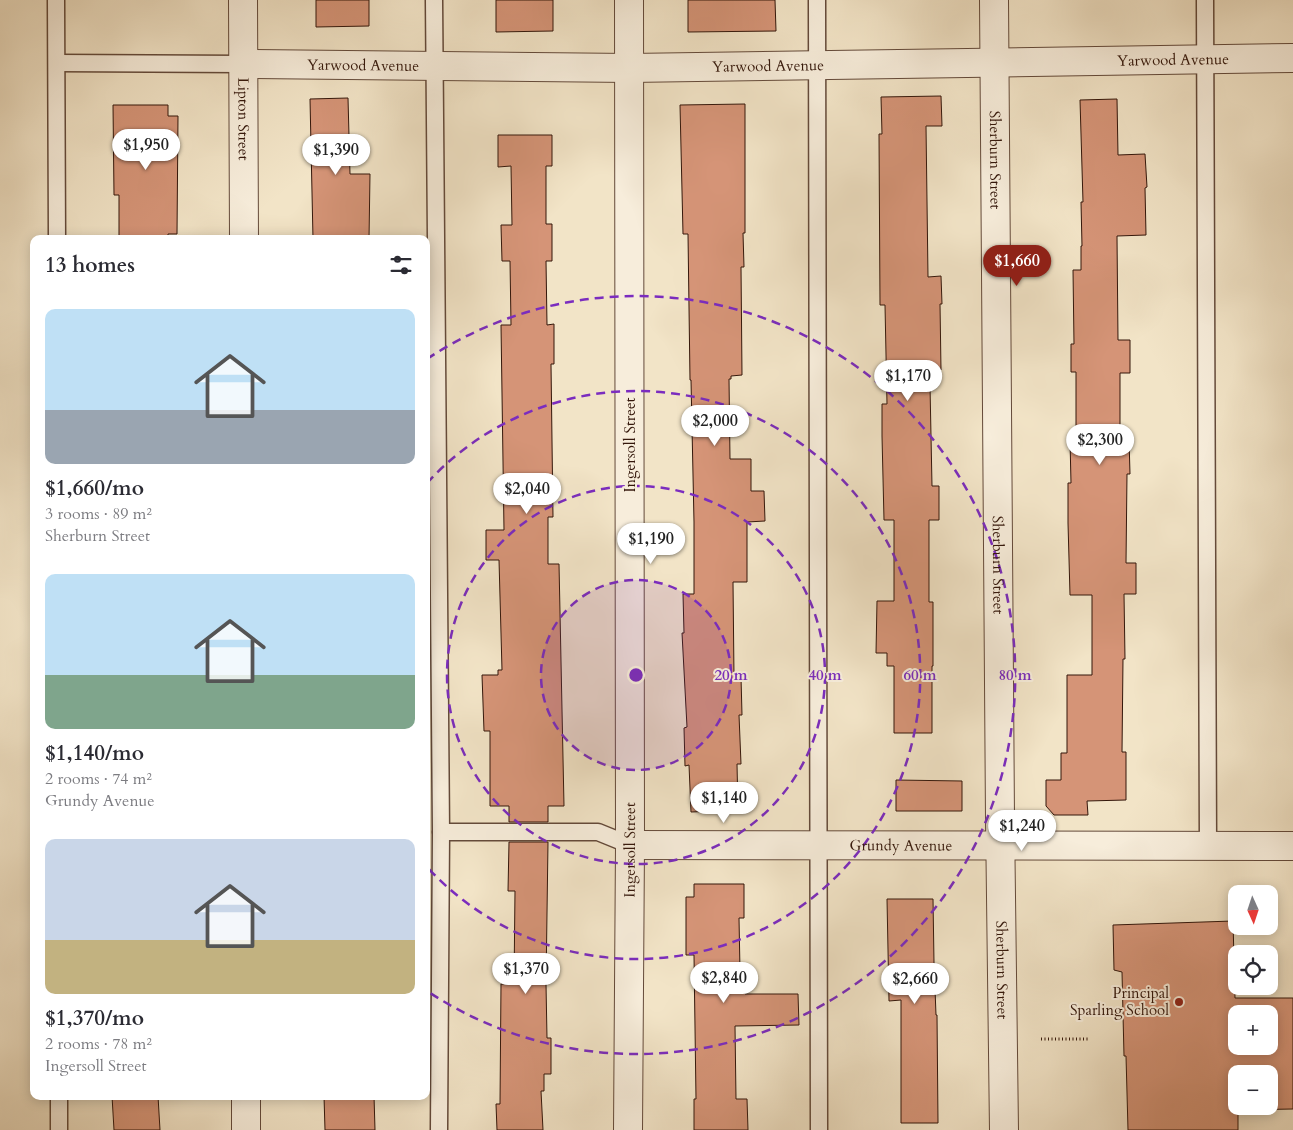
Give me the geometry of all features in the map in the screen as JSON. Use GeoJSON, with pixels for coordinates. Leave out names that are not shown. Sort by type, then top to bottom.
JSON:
{"type":"FeatureCollection","features":[{"type":"Feature","properties":{"kind":"street","name":"Lipton Street"},"geometry":{"type":"LineString","coordinates":[[243,0],[244,235]]}},
{"type":"Feature","properties":{"kind":"street","name":"Ingersoll Street"},"geometry":{"type":"LineString","coordinates":[[628,1130],[630,845],[629,0]]}},
{"type":"Feature","properties":{"kind":"street","name":"Sherburn Street"},"geometry":{"type":"LineString","coordinates":[[994,0],[1004,1130]]}},
{"type":"Feature","properties":{"kind":"street","name":"Yarwood Avenue"},"geometry":{"type":"LineString","coordinates":[[243,64],[630,68],[1293,58]]}},
{"type":"Feature","properties":{"kind":"street","name":"Grundy Avenue"},"geometry":{"type":"LineString","coordinates":[[630,845],[1293,846]]}},
{"type":"Feature","properties":{"kind":"street"},"geometry":{"type":"LineString","coordinates":[[246,1100],[246,1130]]}},
{"type":"Feature","properties":{"kind":"lane"},"geometry":{"type":"LineString","coordinates":[[56,0],[57,235]]}},
{"type":"Feature","properties":{"kind":"lane"},"geometry":{"type":"LineString","coordinates":[[434,0],[441,832],[439,1130]]}},
{"type":"Feature","properties":{"kind":"lane"},"geometry":{"type":"LineString","coordinates":[[818,0],[819,1130]]}},
{"type":"Feature","properties":{"kind":"lane"},"geometry":{"type":"LineString","coordinates":[[1205,0],[1208,846]]}},
{"type":"Feature","properties":{"kind":"lane"},"geometry":{"type":"LineString","coordinates":[[57,63],[243,64]]}},
{"type":"Feature","properties":{"kind":"lane"},"geometry":{"type":"LineString","coordinates":[[441,832],[598,832],[630,845]]}},
{"type":"Feature","properties":{"kind":"lane"},"geometry":{"type":"LineString","coordinates":[[59,1100],[59,1130]]}},
{"type":"Feature","properties":{"kind":"path"},"geometry":{"type":"LineString","coordinates":[[1041,1039],[1088,1039]]}},
{"type":"Feature","properties":{"kind":"building"},"geometry":{"type":"Polygon","coordinates":[[[316,0],[369,0],[369,26],[316,27],[316,0]]]}},
{"type":"Feature","properties":{"kind":"building"},"geometry":{"type":"Polygon","coordinates":[[[496,0],[553,0],[553,31],[496,32],[496,0]]]}},
{"type":"Feature","properties":{"kind":"building"},"geometry":{"type":"Polygon","coordinates":[[[688,0],[775,0],[776,31],[688,32],[688,0]]]}},
{"type":"Feature","properties":{"kind":"building"},"geometry":{"type":"Polygon","coordinates":[[[941,96],[942,126],[926,126],[928,277],[941,276],[942,304],[940,304],[941,370],[933,371],[933,386],[930,386],[932,486],[939,486],[939,520],[929,520],[929,602],[933,602],[932,733],[894,733],[894,666],[887,666],[887,653],[876,653],[877,601],[894,601],[894,520],[884,520],[882,404],[887,404],[885,305],[880,305],[879,134],[882,134],[881,97],[941,96]]]}},
{"type":"Feature","properties":{"kind":"building"},"geometry":{"type":"Polygon","coordinates":[[[348,98],[350,174],[370,174],[369,235],[313,235],[310,99],[348,98]]]}},
{"type":"Feature","properties":{"kind":"building"},"geometry":{"type":"Polygon","coordinates":[[[1117,99],[1118,155],[1145,154],[1147,187],[1145,188],[1146,235],[1117,236],[1118,340],[1130,340],[1130,373],[1120,373],[1120,440],[1129,439],[1130,474],[1127,474],[1126,563],[1136,563],[1136,594],[1124,594],[1125,659],[1123,659],[1122,752],[1126,752],[1126,800],[1087,801],[1088,815],[1054,815],[1046,806],[1046,780],[1061,780],[1061,753],[1067,753],[1067,675],[1092,675],[1092,595],[1070,595],[1068,523],[1068,483],[1071,483],[1070,440],[1076,440],[1076,372],[1071,372],[1071,344],[1074,344],[1073,270],[1081,270],[1082,246],[1081,202],[1083,202],[1080,100],[1117,99]]]}},
{"type":"Feature","properties":{"kind":"building"},"geometry":{"type":"Polygon","coordinates":[[[745,104],[745,233],[743,233],[744,267],[741,267],[742,375],[731,376],[731,379],[729,379],[730,459],[751,459],[751,491],[764,491],[765,521],[747,522],[747,582],[733,582],[734,677],[741,677],[742,715],[739,715],[741,764],[737,764],[738,810],[691,812],[689,765],[685,766],[684,728],[687,727],[682,633],[684,633],[683,594],[694,594],[694,522],[688,234],[683,234],[680,105],[745,104]]]}},
{"type":"Feature","properties":{"kind":"building"},"geometry":{"type":"Polygon","coordinates":[[[113,105],[168,105],[168,116],[178,116],[177,234],[119,235],[119,195],[114,195],[113,105]]]}},
{"type":"Feature","properties":{"kind":"building"},"geometry":{"type":"Polygon","coordinates":[[[498,135],[552,135],[552,166],[546,166],[546,224],[552,224],[552,261],[546,261],[547,325],[554,324],[554,364],[551,364],[553,517],[548,517],[548,564],[559,564],[564,806],[548,806],[548,822],[509,822],[509,806],[490,806],[490,731],[484,731],[482,675],[498,675],[498,670],[502,670],[499,560],[486,560],[486,530],[504,530],[501,325],[511,325],[510,261],[502,261],[501,225],[512,225],[511,166],[498,167],[498,135]]]}},
{"type":"Feature","properties":{"kind":"building"},"geometry":{"type":"Polygon","coordinates":[[[896,780],[962,781],[962,811],[896,811],[896,780]]]}},
{"type":"Feature","properties":{"kind":"building"},"geometry":{"type":"Polygon","coordinates":[[[509,842],[548,842],[546,984],[547,1038],[551,1038],[551,1074],[544,1074],[544,1091],[541,1091],[543,1130],[497,1130],[496,1104],[500,1104],[501,984],[514,984],[515,891],[508,891],[509,842]]]}},
{"type":"Feature","properties":{"kind":"building"},"geometry":{"type":"Polygon","coordinates":[[[694,884],[744,884],[744,918],[739,918],[740,971],[745,971],[745,994],[798,994],[799,1025],[735,1026],[736,1099],[747,1099],[748,1130],[694,1130],[694,1099],[696,1099],[694,955],[686,955],[686,897],[694,897],[694,884]]]}},
{"type":"Feature","properties":{"kind":"building"},"geometry":{"type":"Polygon","coordinates":[[[887,899],[933,899],[938,1123],[901,1123],[901,1000],[889,1001],[887,899]]]}},
{"type":"Feature","properties":{"kind":"building","name":"Principal Sparling School"},"geometry":{"type":"Polygon","coordinates":[[[1228,921],[1228,935],[1233,935],[1234,945],[1228,945],[1228,995],[1235,995],[1235,998],[1293,998],[1293,1109],[1278,1109],[1278,1065],[1228,1065],[1228,1115],[1238,1115],[1238,1130],[1128,1130],[1122,972],[1114,970],[1113,925],[1228,921]]]}},
{"type":"Feature","properties":{"kind":"building"},"geometry":{"type":"Polygon","coordinates":[[[112,1100],[158,1100],[160,1130],[114,1130],[112,1100]]]}},
{"type":"Feature","properties":{"kind":"building"},"geometry":{"type":"Polygon","coordinates":[[[324,1100],[374,1100],[375,1130],[325,1130],[324,1100]]]}},
{"type":"Feature","properties":{"kind":"place","name":"Principal Sparling School"},"geometry":{"type":"Point","coordinates":[1179,1002]}}]}
